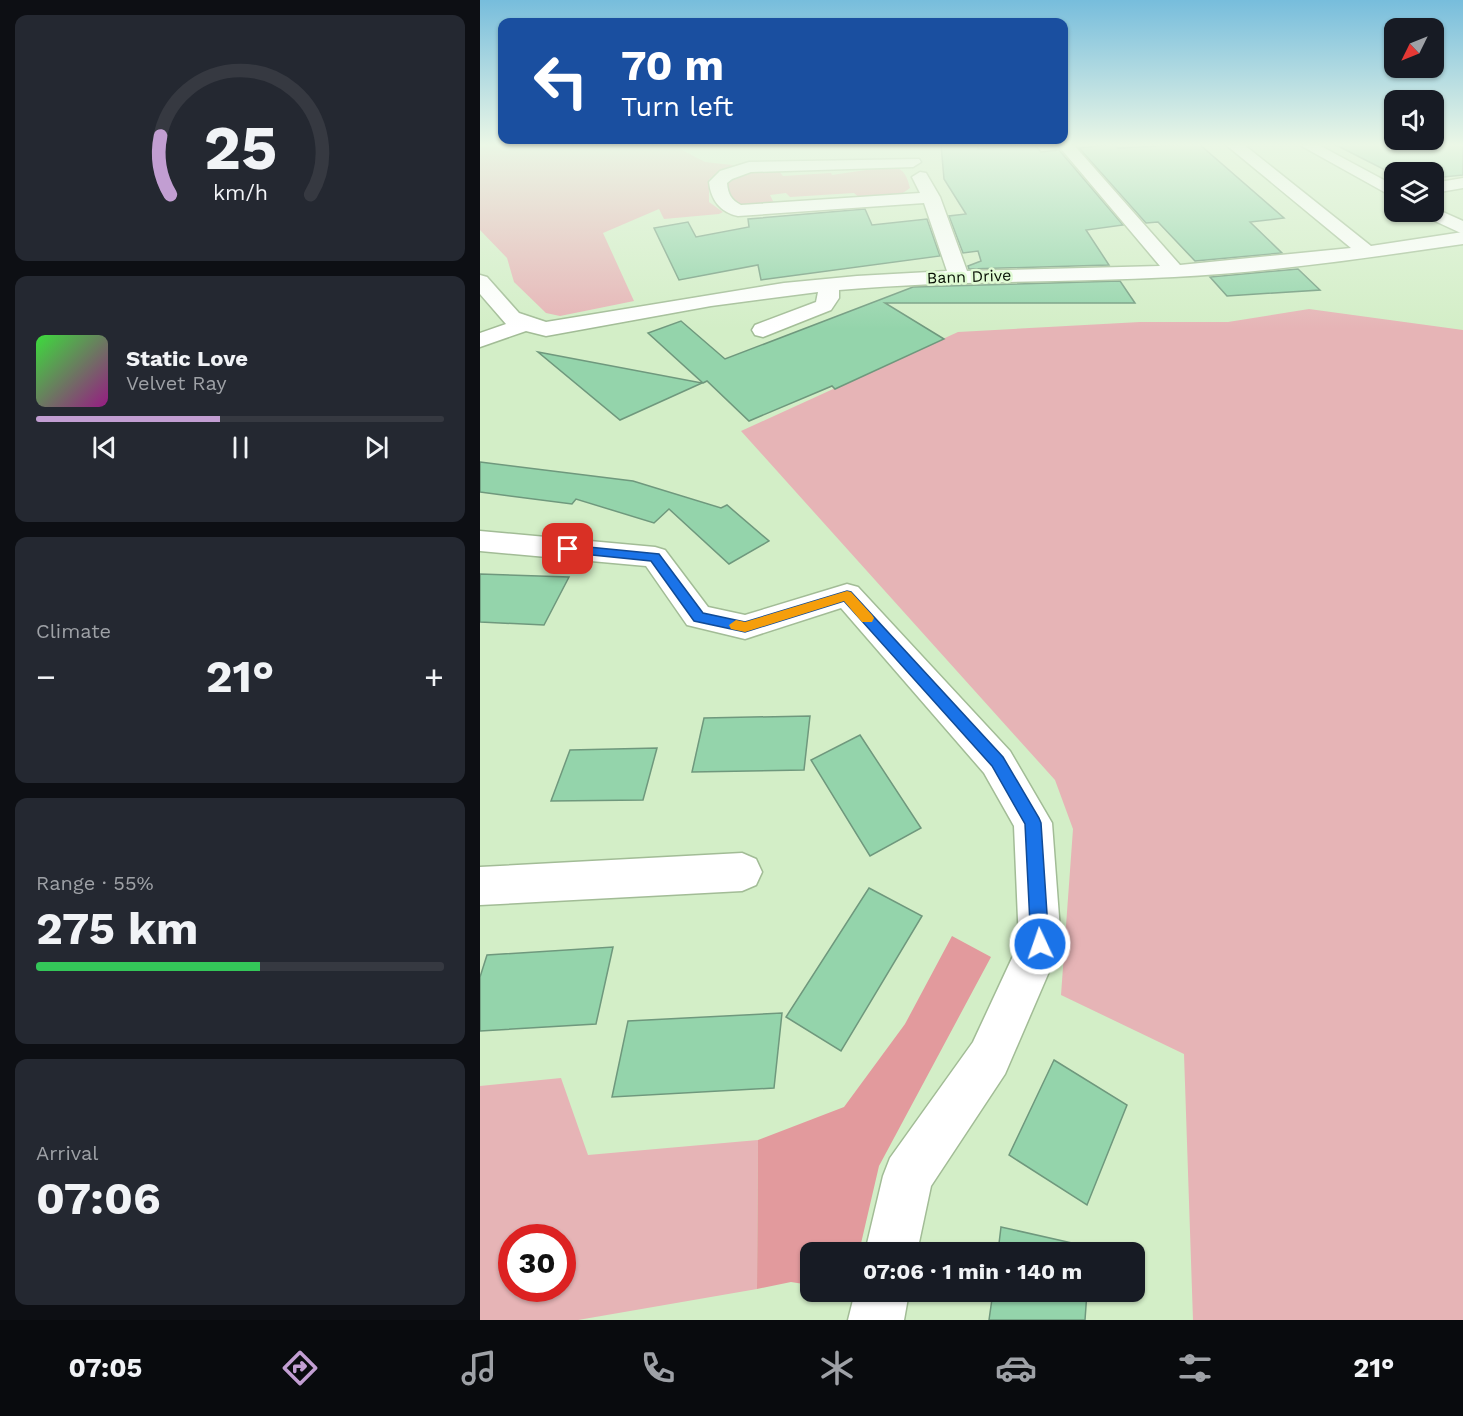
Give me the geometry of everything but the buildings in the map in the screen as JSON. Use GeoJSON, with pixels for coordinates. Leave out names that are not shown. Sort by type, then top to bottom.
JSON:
{"type":"FeatureCollection","features":[{"type":"Feature","properties":{"kind":"street"},"geometry":{"type":"LineString","coordinates":[[726,206],[738,211],[812,206]]}},
{"type":"Feature","properties":{"kind":"street"},"geometry":{"type":"LineString","coordinates":[[934,206],[959,276]]}},
{"type":"Feature","properties":{"kind":"street"},"geometry":{"type":"LineString","coordinates":[[1118,206],[1175,271]]}},
{"type":"Feature","properties":{"kind":"street"},"geometry":{"type":"LineString","coordinates":[[1309,206],[1367,252]]}},
{"type":"Feature","properties":{"kind":"street"},"geometry":{"type":"LineString","coordinates":[[1444,219],[1463,228]]}},
{"type":"Feature","properties":{"kind":"street","name":"Bann Drive"},"geometry":{"type":"LineString","coordinates":[[480,340],[525,324],[546,329],[750,294],[828,285],[959,276],[1175,271],[1367,252],[1463,238]]}},
{"type":"Feature","properties":{"kind":"street"},"geometry":{"type":"LineString","coordinates":[[480,280],[511,318],[525,324]]}},
{"type":"Feature","properties":{"kind":"street"},"geometry":{"type":"LineString","coordinates":[[763,330],[824,306],[829,298],[828,285]]}},
{"type":"Feature","properties":{"kind":"street"},"geometry":{"type":"LineString","coordinates":[[480,541],[655,557],[698,617],[745,627],[847,595],[997,762],[1033,823],[1040,944],[989,1058],[908,1176],[893,1242]]}},
{"type":"Feature","properties":{"kind":"street"},"geometry":{"type":"LineString","coordinates":[[480,886],[742,872]]}},
{"type":"Feature","properties":{"kind":"street"},"geometry":{"type":"LineString","coordinates":[[876,1320],[880,1302]]}},
{"type":"Feature","properties":{"kind":"shaded area"},"geometry":{"type":"Polygon","coordinates":[[[480,206],[714,206],[723,212],[664,219],[659,209],[603,233],[634,301],[560,316],[546,313],[514,282],[507,258],[480,230],[480,206]]]}},
{"type":"Feature","properties":{"kind":"shaded area"},"geometry":{"type":"Polygon","coordinates":[[[1309,309],[1463,330],[1463,1320],[1193,1320],[1184,1054],[1061,995],[1073,829],[1055,780],[741,431],[958,332],[1140,322],[1228,322],[1309,309]]]}},
{"type":"Feature","properties":{"kind":"shaded area"},"geometry":{"type":"Polygon","coordinates":[[[952,936],[991,957],[879,1166],[861,1242],[800,1242],[800,1283],[791,1282],[757,1289],[758,1140],[844,1107],[905,1024],[952,936]]]}},
{"type":"Feature","properties":{"kind":"shaded area"},"geometry":{"type":"Polygon","coordinates":[[[561,1078],[588,1155],[758,1140],[757,1289],[578,1320],[480,1320],[480,1086],[561,1078]]]}},
{"type":"Feature","properties":{"kind":"slow traffic"},"geometry":{"type":"LineString","coordinates":[[736,625],[745,627],[847,595],[867,618]]}},
{"type":"Feature","properties":{"kind":"route"},"geometry":{"type":"LineString","coordinates":[[568,549],[655,557],[698,617],[745,627],[847,595],[997,762],[1033,823],[1040,944]]}}]}
